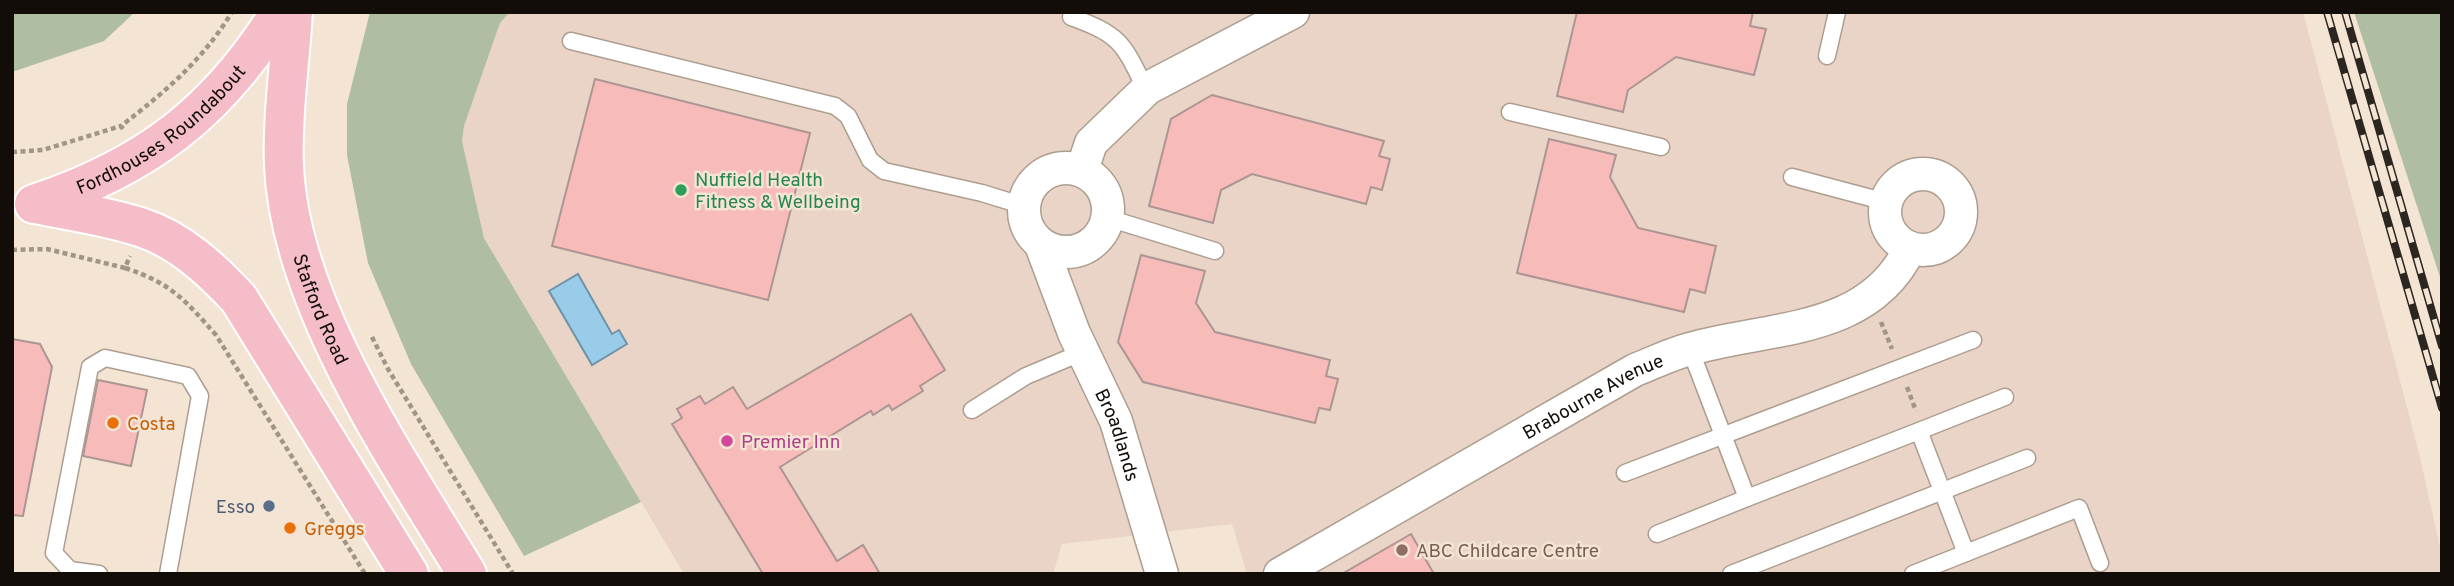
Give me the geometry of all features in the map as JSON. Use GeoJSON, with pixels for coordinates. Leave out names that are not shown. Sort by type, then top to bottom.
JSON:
{"type":"FeatureCollection","features":[{"type":"Feature","properties":{"kind":"highway","name":"Fordhouses Roundabout"},"geometry":{"type":"LineString","coordinates":[[23,204],[89,186],[159,147],[228,86],[279,12]]}},
{"type":"Feature","properties":{"kind":"highway","name":"Stafford Road"},"geometry":{"type":"LineString","coordinates":[[293,12],[285,166],[296,241],[317,305],[380,429],[467,574]]}},
{"type":"Feature","properties":{"kind":"highway"},"geometry":{"type":"LineString","coordinates":[[23,204],[142,227],[191,255],[217,275],[239,299],[259,330],[409,574]]}},
{"type":"Feature","properties":{"kind":"street"},"geometry":{"type":"LineString","coordinates":[[1082,170],[1091,144],[1146,90],[1293,12]]}},
{"type":"Feature","properties":{"kind":"street"},"geometry":{"type":"LineString","coordinates":[[1057,168],[1082,170],[1096,179],[1107,197],[1108,218],[1095,242],[1078,251],[1063,252],[1041,245],[1031,234],[1025,221],[1024,206],[1032,184],[1043,174],[1057,168]]}},
{"type":"Feature","properties":{"kind":"street"},"geometry":{"type":"LineString","coordinates":[[1915,174],[1941,177],[1956,191],[1962,208],[1961,222],[1955,234],[1945,244],[1933,249],[1910,248],[1892,234],[1886,222],[1886,202],[1896,184],[1915,174]]}},
{"type":"Feature","properties":{"kind":"street","name":"Broadlands"},"geometry":{"type":"LineString","coordinates":[[1041,245],[1083,352],[1116,421],[1162,574]]}},
{"type":"Feature","properties":{"kind":"street"},"geometry":{"type":"LineString","coordinates":[[1063,299],[1089,245]]}},
{"type":"Feature","properties":{"kind":"street","name":"Brabourne Avenue"},"geometry":{"type":"LineString","coordinates":[[1280,574],[1635,370],[1690,349],[1780,332],[1835,315],[1864,301],[1900,269],[1910,248]]}},
{"type":"Feature","properties":{"kind":"lane"},"geometry":{"type":"LineString","coordinates":[[1827,56],[1837,12]]}},
{"type":"Feature","properties":{"kind":"lane"},"geometry":{"type":"LineString","coordinates":[[1071,17],[1111,33],[1123,45],[1146,90]]}},
{"type":"Feature","properties":{"kind":"lane"},"geometry":{"type":"LineString","coordinates":[[571,41],[835,106],[848,116],[870,160],[884,171],[982,193],[1024,206]]}},
{"type":"Feature","properties":{"kind":"lane"},"geometry":{"type":"LineString","coordinates":[[1510,112],[1661,147]]}},
{"type":"Feature","properties":{"kind":"lane"},"geometry":{"type":"LineString","coordinates":[[1792,177],[1886,202]]}},
{"type":"Feature","properties":{"kind":"lane"},"geometry":{"type":"LineString","coordinates":[[1108,218],[1215,251]]}},
{"type":"Feature","properties":{"kind":"lane"},"geometry":{"type":"LineString","coordinates":[[1625,473],[1973,340]]}},
{"type":"Feature","properties":{"kind":"lane"},"geometry":{"type":"LineString","coordinates":[[1690,349],[1747,498]]}},
{"type":"Feature","properties":{"kind":"lane"},"geometry":{"type":"LineString","coordinates":[[972,410],[1026,376],[1083,352]]}},
{"type":"Feature","properties":{"kind":"lane"},"geometry":{"type":"LineString","coordinates":[[99,574],[70,570],[54,553],[89,367],[105,358],[188,376],[200,396],[168,574]]}},
{"type":"Feature","properties":{"kind":"lane"},"geometry":{"type":"LineString","coordinates":[[1657,534],[2005,397]]}},
{"type":"Feature","properties":{"kind":"lane"},"geometry":{"type":"LineString","coordinates":[[1919,430],[1966,553]]}},
{"type":"Feature","properties":{"kind":"lane"},"geometry":{"type":"LineString","coordinates":[[1731,574],[2027,458]]}},
{"type":"Feature","properties":{"kind":"lane"},"geometry":{"type":"LineString","coordinates":[[1913,574],[2078,508],[2100,563]]}},
{"type":"Feature","properties":{"kind":"path"},"geometry":{"type":"LineString","coordinates":[[12,152],[43,150],[121,125]]}},
{"type":"Feature","properties":{"kind":"path"},"geometry":{"type":"LineString","coordinates":[[125,268],[158,279],[190,306],[216,335],[365,574]]}},
{"type":"Feature","properties":{"kind":"path"},"geometry":{"type":"LineString","coordinates":[[369,332],[388,369],[513,574]]}},
{"type":"Feature","properties":{"kind":"shaded area"},"geometry":{"type":"Polygon","coordinates":[[[510,12],[2303,12],[2419,453],[2442,556],[2442,574],[1247,574],[1232,524],[1062,544],[1053,574],[684,574],[484,238],[462,141],[464,126],[500,23],[510,12]]]}},
{"type":"Feature","properties":{"kind":"green space"},"geometry":{"type":"Polygon","coordinates":[[[12,12],[135,12],[104,41],[12,72],[12,12]]]}},
{"type":"Feature","properties":{"kind":"green space"},"geometry":{"type":"Polygon","coordinates":[[[370,12],[510,12],[500,23],[464,126],[462,141],[484,238],[641,502],[524,556],[411,364],[368,263],[347,155],[347,104],[370,12]]]}},
{"type":"Feature","properties":{"kind":"green space"},"geometry":{"type":"Polygon","coordinates":[[[2354,12],[2442,12],[2442,283],[2354,12]]]}},
{"type":"Feature","properties":{"kind":"water"},"geometry":{"type":"Polygon","coordinates":[[[578,274],[612,334],[619,330],[627,344],[592,365],[549,291],[578,274]]]}},
{"type":"Feature","properties":{"kind":"building"},"geometry":{"type":"Polygon","coordinates":[[[1577,12],[1753,12],[1750,26],[1766,29],[1754,75],[1676,57],[1628,90],[1623,112],[1557,96],[1577,12]]]}},
{"type":"Feature","properties":{"kind":"building","name":"Nuffield Health Fitness & Wellbeing"},"geometry":{"type":"Polygon","coordinates":[[[595,79],[810,133],[768,300],[552,246],[595,79]]]}},
{"type":"Feature","properties":{"kind":"building"},"geometry":{"type":"Polygon","coordinates":[[[1212,95],[1384,141],[1379,156],[1390,159],[1382,190],[1371,187],[1366,204],[1252,174],[1221,190],[1213,223],[1149,206],[1171,119],[1212,95]]]}},
{"type":"Feature","properties":{"kind":"building"},"geometry":{"type":"Polygon","coordinates":[[[1549,139],[1616,155],[1610,177],[1638,228],[1716,246],[1705,293],[1690,289],[1684,312],[1517,273],[1549,139]]]}},
{"type":"Feature","properties":{"kind":"building"},"geometry":{"type":"Polygon","coordinates":[[[1141,255],[1205,271],[1196,303],[1215,332],[1330,360],[1326,376],[1338,379],[1330,410],[1319,408],[1315,423],[1143,382],[1118,342],[1141,255]]]}},
{"type":"Feature","properties":{"kind":"building","name":"Premier Inn"},"geometry":{"type":"Polygon","coordinates":[[[911,314],[945,370],[920,386],[923,391],[892,410],[889,405],[873,415],[871,411],[780,467],[837,561],[863,545],[880,574],[763,574],[672,424],[682,418],[677,409],[700,396],[705,404],[733,387],[747,409],[911,314]]]}},
{"type":"Feature","properties":{"kind":"building"},"geometry":{"type":"Polygon","coordinates":[[[12,339],[40,344],[52,367],[23,516],[12,515],[12,339]]]}},
{"type":"Feature","properties":{"kind":"building","name":"Costa"},"geometry":{"type":"Polygon","coordinates":[[[98,380],[147,390],[131,466],[83,456],[98,380]]]}},
{"type":"Feature","properties":{"kind":"building","name":"ABC Childcare Centre"},"geometry":{"type":"Polygon","coordinates":[[[1411,534],[1434,574],[1342,574],[1411,534]]]}},
{"type":"Feature","properties":{"kind":"railway"},"geometry":{"type":"LineString","coordinates":[[2327,12],[2442,408]]}},
{"type":"Feature","properties":{"kind":"railway"},"geometry":{"type":"LineString","coordinates":[[2345,12],[2442,346]]}},
{"type":"Feature","properties":{"kind":"place","name":"Nuffield Health Fitness & Wellbeing"},"geometry":{"type":"Point","coordinates":[681,190]}},
{"type":"Feature","properties":{"kind":"place","name":"Costa"},"geometry":{"type":"Point","coordinates":[113,423]}},
{"type":"Feature","properties":{"kind":"place","name":"Premier Inn"},"geometry":{"type":"Point","coordinates":[727,441]}},
{"type":"Feature","properties":{"kind":"place","name":"Esso"},"geometry":{"type":"Point","coordinates":[269,506]}},
{"type":"Feature","properties":{"kind":"place","name":"Greggs"},"geometry":{"type":"Point","coordinates":[290,528]}},
{"type":"Feature","properties":{"kind":"place","name":"ABC Childcare Centre"},"geometry":{"type":"Point","coordinates":[1402,550]}}]}
